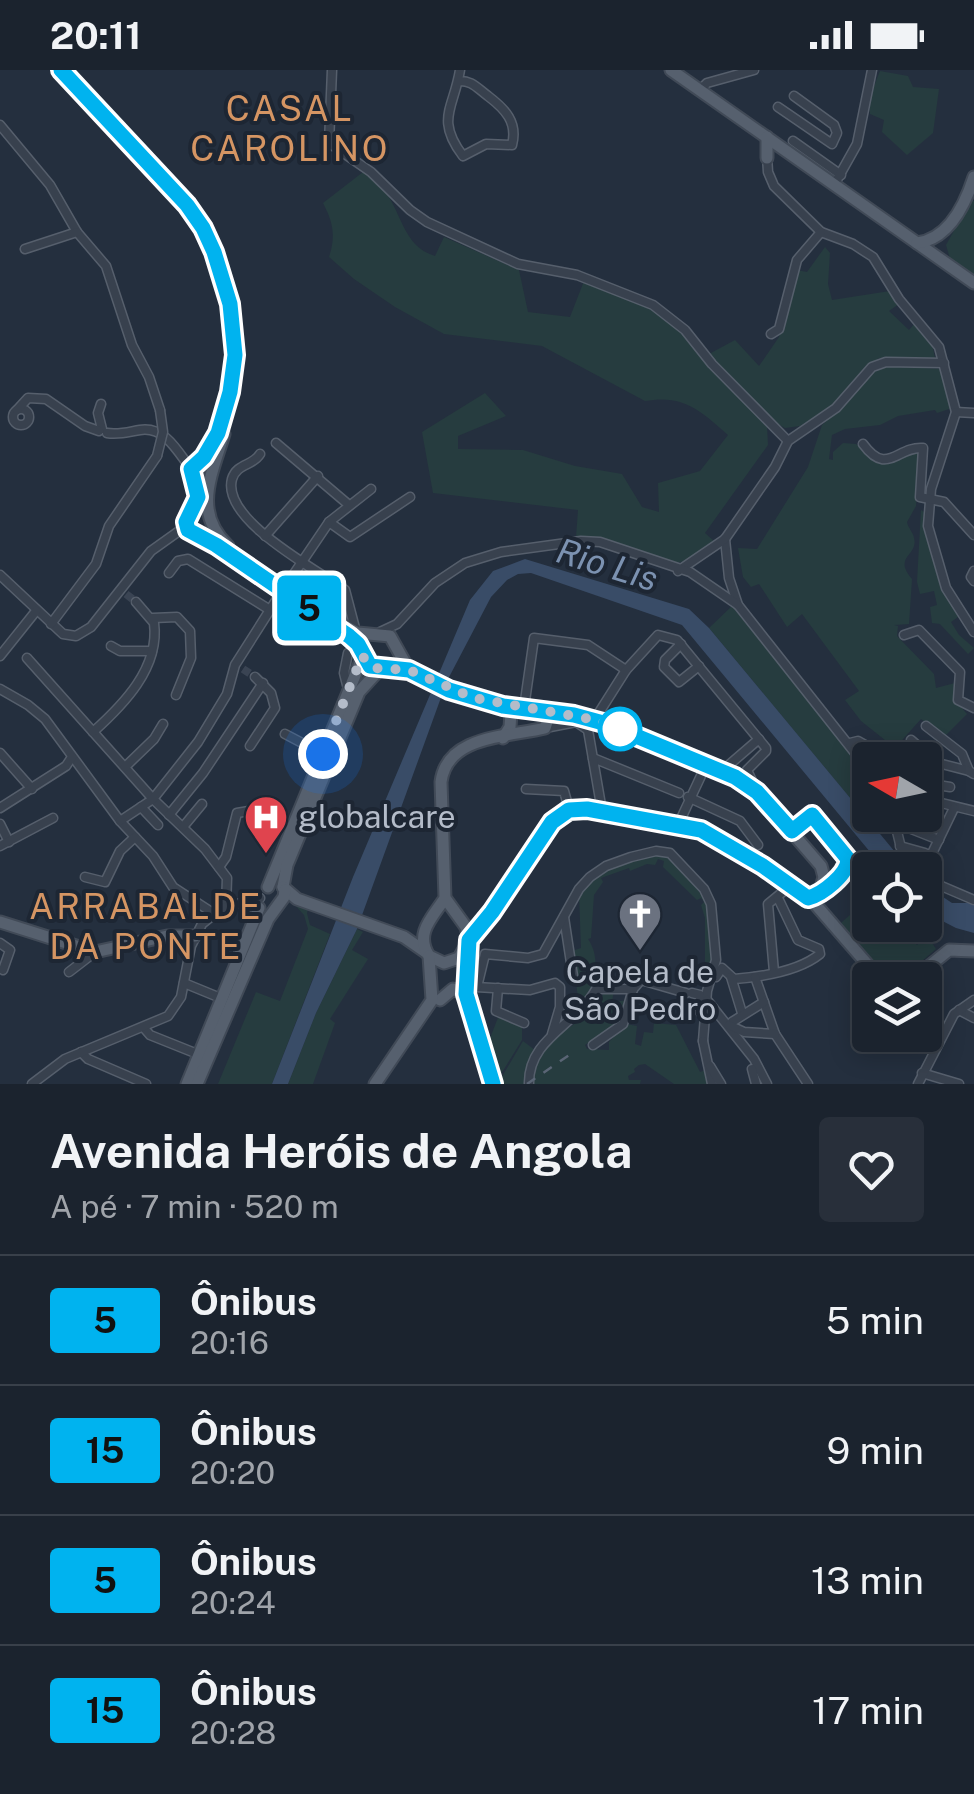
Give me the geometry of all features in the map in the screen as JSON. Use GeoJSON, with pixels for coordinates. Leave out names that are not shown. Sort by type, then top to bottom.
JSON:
{"type":"FeatureCollection","features":[{"type":"Feature","properties":{"kind":"main road"},"geometry":{"type":"LineString","coordinates":[[64,70],[187,205],[214,252],[230,304],[235,355],[221,425],[197,464],[195,533]]}},
{"type":"Feature","properties":{"kind":"main road"},"geometry":{"type":"LineString","coordinates":[[671,70],[838,180],[917,242],[936,245]]}},
{"type":"Feature","properties":{"kind":"main road"},"geometry":{"type":"LineString","coordinates":[[767,160],[780,144]]}},
{"type":"Feature","properties":{"kind":"main road"},"geometry":{"type":"LineString","coordinates":[[936,245],[966,200],[974,177]]}},
{"type":"Feature","properties":{"kind":"main road"},"geometry":{"type":"LineString","coordinates":[[936,245],[946,263],[974,283]]}},
{"type":"Feature","properties":{"kind":"main road"},"geometry":{"type":"LineString","coordinates":[[197,464],[211,523],[218,535],[234,552],[349,636],[370,666],[409,670],[512,719],[545,728],[548,719],[543,711]]}},
{"type":"Feature","properties":{"kind":"main road"},"geometry":{"type":"LineString","coordinates":[[195,533],[208,533],[211,523]]}},
{"type":"Feature","properties":{"kind":"main road"},"geometry":{"type":"LineString","coordinates":[[195,533],[356,632],[390,636],[409,670]]}},
{"type":"Feature","properties":{"kind":"main road"},"geometry":{"type":"LineString","coordinates":[[198,1084],[323,754],[350,693],[365,640],[377,633]]}},
{"type":"Feature","properties":{"kind":"main road"},"geometry":{"type":"LineString","coordinates":[[188,1084],[223,998],[287,866],[354,703],[365,684],[395,661],[398,647]]}},
{"type":"Feature","properties":{"kind":"main road"},"geometry":{"type":"LineString","coordinates":[[493,1084],[470,990],[466,927],[445,898],[441,782],[445,764],[462,748],[512,719],[543,711],[592,725],[723,770],[757,792],[821,866],[824,876],[816,905],[865,962]]}},
{"type":"Feature","properties":{"kind":"main road"},"geometry":{"type":"LineString","coordinates":[[440,1000],[438,974],[446,962],[460,958],[552,822],[569,810],[602,812]]}},
{"type":"Feature","properties":{"kind":"main road"},"geometry":{"type":"LineString","coordinates":[[268,899],[297,898],[404,937],[446,962],[470,990]]}},
{"type":"Feature","properties":{"kind":"main road"},"geometry":{"type":"LineString","coordinates":[[375,1084],[430,1004],[433,989],[422,938],[445,898]]}},
{"type":"Feature","properties":{"kind":"main road"},"geometry":{"type":"LineString","coordinates":[[404,937],[443,915],[457,918]]}},
{"type":"Feature","properties":{"kind":"main road"},"geometry":{"type":"LineString","coordinates":[[0,922],[94,952],[167,936],[195,936]]}},
{"type":"Feature","properties":{"kind":"main road"},"geometry":{"type":"LineString","coordinates":[[934,962],[946,952],[971,952]]}},
{"type":"Feature","properties":{"kind":"main road"},"geometry":{"type":"LineString","coordinates":[[383,1084],[440,1000],[454,989],[470,990]]}},
{"type":"Feature","properties":{"kind":"street"},"geometry":{"type":"LineString","coordinates":[[332,70],[328,143],[371,172],[417,216],[518,264],[577,275],[653,305],[685,330],[712,364],[788,441]]}},
{"type":"Feature","properties":{"kind":"street"},"geometry":{"type":"LineString","coordinates":[[458,81],[468,81],[502,104],[512,122],[512,145],[484,145],[463,156],[451,137],[447,121],[460,70]]}},
{"type":"Feature","properties":{"kind":"street"},"geometry":{"type":"LineString","coordinates":[[703,93],[714,81],[730,73],[754,70]]}},
{"type":"Feature","properties":{"kind":"street"},"geometry":{"type":"LineString","coordinates":[[838,180],[857,144],[872,70]]}},
{"type":"Feature","properties":{"kind":"street"},"geometry":{"type":"LineString","coordinates":[[778,107],[832,144],[837,133],[834,125],[794,96]]}},
{"type":"Feature","properties":{"kind":"street"},"geometry":{"type":"LineString","coordinates":[[0,125],[50,185],[77,232],[112,277],[132,345],[160,410],[162,432],[157,456],[110,526],[96,564],[51,624]]}},
{"type":"Feature","properties":{"kind":"street"},"geometry":{"type":"LineString","coordinates":[[780,144],[804,126]]}},
{"type":"Feature","properties":{"kind":"street"},"geometry":{"type":"LineString","coordinates":[[767,160],[774,186],[821,232],[873,257],[899,299],[932,336],[944,363],[956,412],[930,498],[928,526],[950,595],[974,632]]}},
{"type":"Feature","properties":{"kind":"street"},"geometry":{"type":"LineString","coordinates":[[25,249],[77,232]]}},
{"type":"Feature","properties":{"kind":"street"},"geometry":{"type":"LineString","coordinates":[[772,334],[779,330],[797,260],[821,232]]}},
{"type":"Feature","properties":{"kind":"street"},"geometry":{"type":"LineString","coordinates":[[678,570],[725,539],[775,467],[788,441],[836,408],[876,364],[944,363]]}},
{"type":"Feature","properties":{"kind":"street"},"geometry":{"type":"LineString","coordinates":[[22,411],[36,397],[46,399],[85,426],[102,431],[158,432],[197,464]]}},
{"type":"Feature","properties":{"kind":"street"},"geometry":{"type":"LineString","coordinates":[[101,404],[98,413],[102,431]]}},
{"type":"Feature","properties":{"kind":"street"},"geometry":{"type":"LineString","coordinates":[[956,412],[974,413]]}},
{"type":"Feature","properties":{"kind":"street"},"geometry":{"type":"LineString","coordinates":[[276,443],[348,505]]}},
{"type":"Feature","properties":{"kind":"street"},"geometry":{"type":"LineString","coordinates":[[864,444],[873,456],[884,460],[897,458],[910,448],[923,448],[920,498],[944,502],[974,534]]}},
{"type":"Feature","properties":{"kind":"street"},"geometry":{"type":"LineString","coordinates":[[260,454],[254,462],[236,470],[232,492],[241,511],[266,536],[346,590],[356,632]]}},
{"type":"Feature","properties":{"kind":"street"},"geometry":{"type":"LineString","coordinates":[[266,536],[318,476]]}},
{"type":"Feature","properties":{"kind":"street"},"geometry":{"type":"LineString","coordinates":[[120,821],[154,799],[198,742],[302,560],[329,522],[372,489]]}},
{"type":"Feature","properties":{"kind":"street"},"geometry":{"type":"LineString","coordinates":[[329,522],[350,537],[410,497]]}},
{"type":"Feature","properties":{"kind":"street"},"geometry":{"type":"LineString","coordinates":[[2,578],[51,624],[68,636],[81,634],[123,592],[151,551],[174,536],[195,533]]}},
{"type":"Feature","properties":{"kind":"street"},"geometry":{"type":"LineString","coordinates":[[725,539],[728,578],[738,606]]}},
{"type":"Feature","properties":{"kind":"street"},"geometry":{"type":"LineString","coordinates":[[377,633],[397,624],[435,583],[479,557],[581,541],[619,549],[704,580],[738,606],[852,746]]}},
{"type":"Feature","properties":{"kind":"street"},"geometry":{"type":"LineString","coordinates":[[169,573],[178,561],[188,559],[270,610]]}},
{"type":"Feature","properties":{"kind":"street"},"geometry":{"type":"LineString","coordinates":[[974,571],[974,581]]}},
{"type":"Feature","properties":{"kind":"street"},"geometry":{"type":"LineString","coordinates":[[94,732],[131,696],[152,651],[156,630],[153,618],[136,602]]}},
{"type":"Feature","properties":{"kind":"street"},"geometry":{"type":"LineString","coordinates":[[0,656],[36,610]]}},
{"type":"Feature","properties":{"kind":"street"},"geometry":{"type":"LineString","coordinates":[[153,618],[176,617],[190,631],[191,658],[176,695]]}},
{"type":"Feature","properties":{"kind":"street"},"geometry":{"type":"LineString","coordinates":[[397,624],[398,647]]}},
{"type":"Feature","properties":{"kind":"street"},"geometry":{"type":"LineString","coordinates":[[904,635],[920,630],[962,675],[958,700],[974,708]]}},
{"type":"Feature","properties":{"kind":"street"},"geometry":{"type":"LineString","coordinates":[[757,792],[746,772],[766,751],[681,644],[658,635],[626,670],[592,725],[602,812],[678,824],[708,834],[763,866],[816,905]]}},
{"type":"Feature","properties":{"kind":"street"},"geometry":{"type":"LineString","coordinates":[[512,719],[534,638],[591,646],[626,670]]}},
{"type":"Feature","properties":{"kind":"street"},"geometry":{"type":"LineString","coordinates":[[681,644],[664,665],[679,682],[699,666]]}},
{"type":"Feature","properties":{"kind":"street"},"geometry":{"type":"LineString","coordinates":[[110,646],[120,651],[152,651]]}},
{"type":"Feature","properties":{"kind":"street"},"geometry":{"type":"LineString","coordinates":[[348,654],[344,673],[350,693]]}},
{"type":"Feature","properties":{"kind":"street"},"geometry":{"type":"LineString","coordinates":[[27,658],[219,867],[227,878],[226,906]]}},
{"type":"Feature","properties":{"kind":"street"},"geometry":{"type":"LineString","coordinates":[[169,814],[203,773],[259,680],[273,698],[275,712],[250,746]]}},
{"type":"Feature","properties":{"kind":"street"},"geometry":{"type":"LineString","coordinates":[[0,689],[39,714],[120,821],[149,851],[175,890],[213,913]]}},
{"type":"Feature","properties":{"kind":"street"},"geometry":{"type":"LineString","coordinates":[[545,728],[576,722],[592,725]]}},
{"type":"Feature","properties":{"kind":"street"},"geometry":{"type":"LineString","coordinates":[[124,767],[154,739],[163,724]]}},
{"type":"Feature","properties":{"kind":"street"},"geometry":{"type":"LineString","coordinates":[[926,726],[962,754],[971,772]]}},
{"type":"Feature","properties":{"kind":"street"},"geometry":{"type":"LineString","coordinates":[[285,734],[323,754]]}},
{"type":"Feature","properties":{"kind":"street"},"geometry":{"type":"LineString","coordinates":[[723,770],[759,740]]}},
{"type":"Feature","properties":{"kind":"street"},"geometry":{"type":"LineString","coordinates":[[911,740],[938,763],[971,772]]}},
{"type":"Feature","properties":{"kind":"street"},"geometry":{"type":"LineString","coordinates":[[0,753],[32,789]]}},
{"type":"Feature","properties":{"kind":"street"},"geometry":{"type":"LineString","coordinates":[[593,758],[742,822],[758,845]]}},
{"type":"Feature","properties":{"kind":"street"},"geometry":{"type":"LineString","coordinates":[[0,808],[75,760]]}},
{"type":"Feature","properties":{"kind":"street"},"geometry":{"type":"LineString","coordinates":[[0,769],[10,762]]}},
{"type":"Feature","properties":{"kind":"street"},"geometry":{"type":"LineString","coordinates":[[678,824],[686,796],[706,764]]}},
{"type":"Feature","properties":{"kind":"street"},"geometry":{"type":"LineString","coordinates":[[942,786],[950,787]]}},
{"type":"Feature","properties":{"kind":"street"},"geometry":{"type":"LineString","coordinates":[[526,790],[565,792],[569,810]]}},
{"type":"Feature","properties":{"kind":"street"},"geometry":{"type":"LineString","coordinates":[[183,827],[202,804]]}},
{"type":"Feature","properties":{"kind":"street"},"geometry":{"type":"LineString","coordinates":[[942,804],[974,810]]}},
{"type":"Feature","properties":{"kind":"street"},"geometry":{"type":"LineString","coordinates":[[141,808],[158,825]]}},
{"type":"Feature","properties":{"kind":"street"},"geometry":{"type":"LineString","coordinates":[[933,852],[954,808]]}},
{"type":"Feature","properties":{"kind":"street"},"geometry":{"type":"LineString","coordinates":[[219,867],[226,857],[237,814],[249,811]]}},
{"type":"Feature","properties":{"kind":"street"},"geometry":{"type":"LineString","coordinates":[[0,824],[4,844],[52,818]]}},
{"type":"Feature","properties":{"kind":"street"},"geometry":{"type":"LineString","coordinates":[[897,832],[904,852]]}},
{"type":"Feature","properties":{"kind":"street"},"geometry":{"type":"LineString","coordinates":[[922,832],[939,840]]}},
{"type":"Feature","properties":{"kind":"street"},"geometry":{"type":"LineString","coordinates":[[84,876],[105,882],[120,851],[135,837]]}},
{"type":"Feature","properties":{"kind":"street"},"geometry":{"type":"LineString","coordinates":[[900,846],[921,852]]}},
{"type":"Feature","properties":{"kind":"street"},"geometry":{"type":"LineString","coordinates":[[552,1034],[560,1006],[558,985],[552,982],[530,990],[470,990],[483,955],[540,956],[584,882],[606,866],[656,850],[673,855],[708,894],[711,904],[716,960],[702,1042]]}},
{"type":"Feature","properties":{"kind":"street"},"geometry":{"type":"LineString","coordinates":[[774,972],[768,906],[796,888],[820,887]]}},
{"type":"Feature","properties":{"kind":"street"},"geometry":{"type":"LineString","coordinates":[[942,888],[970,894]]}},
{"type":"Feature","properties":{"kind":"street"},"geometry":{"type":"LineString","coordinates":[[730,977],[774,972],[816,958],[821,950],[798,940],[778,898]]}},
{"type":"Feature","properties":{"kind":"street"},"geometry":{"type":"LineString","coordinates":[[32,1084],[59,1063],[144,1028],[172,1012],[179,1003],[195,936],[213,913],[226,906],[268,899]]}},
{"type":"Feature","properties":{"kind":"street"},"geometry":{"type":"LineString","coordinates":[[564,917],[572,976]]}},
{"type":"Feature","properties":{"kind":"street"},"geometry":{"type":"LineString","coordinates":[[770,929],[790,925]]}},
{"type":"Feature","properties":{"kind":"street"},"geometry":{"type":"LineString","coordinates":[[0,943],[10,950],[3,970]]}},
{"type":"Feature","properties":{"kind":"street"},"geometry":{"type":"LineString","coordinates":[[69,972],[94,952]]}},
{"type":"Feature","properties":{"kind":"street"},"geometry":{"type":"LineString","coordinates":[[707,1000],[720,969],[724,968],[742,1013]]}},
{"type":"Feature","properties":{"kind":"street"},"geometry":{"type":"LineString","coordinates":[[752,977],[774,1034],[808,1084]]}},
{"type":"Feature","properties":{"kind":"street"},"geometry":{"type":"LineString","coordinates":[[593,1045],[623,1024],[633,989],[641,980],[700,996],[702,1042],[712,1084]]}},
{"type":"Feature","properties":{"kind":"street"},"geometry":{"type":"LineString","coordinates":[[184,983],[223,998]]}},
{"type":"Feature","properties":{"kind":"street"},"geometry":{"type":"LineString","coordinates":[[498,988],[496,1011],[524,1023]]}},
{"type":"Feature","properties":{"kind":"street"},"geometry":{"type":"LineString","coordinates":[[528,1084],[536,1051],[586,1007],[596,988],[633,989]]}},
{"type":"Feature","properties":{"kind":"street"},"geometry":{"type":"LineString","coordinates":[[707,1000],[754,1058],[767,1084]]}},
{"type":"Feature","properties":{"kind":"street"},"geometry":{"type":"LineString","coordinates":[[918,1084],[959,1010],[974,1000]]}},
{"type":"Feature","properties":{"kind":"street"},"geometry":{"type":"LineString","coordinates":[[764,1002],[730,1023],[744,1032],[774,1034]]}},
{"type":"Feature","properties":{"kind":"street"},"geometry":{"type":"LineString","coordinates":[[959,1010],[974,1018]]}},
{"type":"Feature","properties":{"kind":"street"},"geometry":{"type":"LineString","coordinates":[[144,1028],[150,1035],[200,1055]]}},
{"type":"Feature","properties":{"kind":"street"},"geometry":{"type":"LineString","coordinates":[[81,1052],[86,1058],[146,1084]]}},
{"type":"Feature","properties":{"kind":"street"},"geometry":{"type":"LineString","coordinates":[[705,1057],[720,1084]]}},
{"type":"Feature","properties":{"kind":"street"},"geometry":{"type":"LineString","coordinates":[[752,1069],[756,1084]]}},
{"type":"Feature","properties":{"kind":"street"},"geometry":{"type":"LineString","coordinates":[[922,1073],[960,1084]]}},
{"type":"Feature","properties":{"kind":"green space"},"geometry":{"type":"Polygon","coordinates":[[[880,71],[908,76],[913,87],[939,89],[933,133],[907,155],[882,132],[884,120],[870,114],[869,99],[880,71]]]}},
{"type":"Feature","properties":{"kind":"green space"},"geometry":{"type":"Polygon","coordinates":[[[363,172],[389,196],[409,236],[424,251],[435,256],[444,237],[519,270],[528,312],[570,317],[584,281],[616,290],[664,316],[688,337],[767,426],[768,445],[705,533],[715,542],[689,559],[670,562],[604,541],[576,537],[578,510],[433,493],[422,432],[485,393],[506,416],[458,436],[458,449],[523,450],[575,466],[622,474],[642,507],[659,512],[658,483],[700,471],[728,435],[691,406],[671,400],[645,401],[542,346],[444,334],[354,279],[329,257],[332,229],[323,203],[363,172]]]}},
{"type":"Feature","properties":{"kind":"green space"},"geometry":{"type":"Polygon","coordinates":[[[971,200],[974,278],[951,262],[946,245],[971,200]]]}},
{"type":"Feature","properties":{"kind":"green space"},"geometry":{"type":"Polygon","coordinates":[[[825,247],[830,253],[828,284],[832,300],[890,291],[899,304],[889,311],[909,330],[915,323],[931,339],[935,358],[879,358],[838,402],[800,426],[785,428],[771,420],[709,354],[735,340],[759,366],[779,337],[797,270],[807,272],[825,247]]]}},
{"type":"Feature","properties":{"kind":"green space"},"geometry":{"type":"Polygon","coordinates":[[[887,366],[941,369],[952,408],[845,429],[832,435],[829,459],[833,460],[833,452],[843,443],[856,444],[888,461],[911,449],[920,450],[916,506],[907,522],[915,544],[905,561],[912,579],[909,624],[894,625],[898,626],[897,636],[934,674],[936,688],[955,683],[956,701],[967,714],[944,737],[921,719],[900,742],[887,742],[861,721],[845,700],[859,691],[802,614],[787,627],[759,584],[751,587],[743,577],[738,548],[757,549],[808,467],[822,425],[872,373],[887,366]]]}},
{"type":"Feature","properties":{"kind":"green space"},"geometry":{"type":"Polygon","coordinates":[[[921,510],[935,566],[958,617],[951,622],[974,648],[968,654],[940,624],[932,623],[930,607],[937,605],[934,591],[920,594],[917,582],[921,510]]]}},
{"type":"Feature","properties":{"kind":"green space"},"geometry":{"type":"Polygon","coordinates":[[[732,606],[852,754],[852,800],[709,628],[732,606]]]}},
{"type":"Feature","properties":{"kind":"green space"},"geometry":{"type":"Polygon","coordinates":[[[660,853],[668,855],[707,901],[714,959],[708,981],[704,980],[709,963],[705,963],[705,918],[701,905],[704,902],[701,898],[697,900],[658,859],[655,865],[630,871],[629,868],[601,878],[603,882],[594,895],[588,939],[595,955],[595,973],[579,1006],[572,951],[581,948],[579,894],[604,870],[660,853]]]}},
{"type":"Feature","properties":{"kind":"green space"},"geometry":{"type":"Polygon","coordinates":[[[293,903],[309,906],[310,925],[330,934],[272,1084],[218,1084],[256,992],[280,1001],[308,929],[304,915],[293,903]]]}},
{"type":"Feature","properties":{"kind":"green space"},"geometry":{"type":"Polygon","coordinates":[[[852,913],[852,936],[841,923],[852,913]]]}},
{"type":"Feature","properties":{"kind":"green space"},"geometry":{"type":"Polygon","coordinates":[[[357,929],[363,932],[352,950],[368,959],[330,1019],[335,1023],[313,1084],[288,1084],[316,1013],[357,929]]]}},
{"type":"Feature","properties":{"kind":"green space"},"geometry":{"type":"Polygon","coordinates":[[[857,942],[932,942],[936,949],[921,962],[873,962],[857,942]]]}},
{"type":"Feature","properties":{"kind":"green space"},"geometry":{"type":"Polygon","coordinates":[[[605,990],[614,990],[612,1002],[629,1000],[622,1020],[585,1045],[587,1049],[609,1050],[609,1042],[626,1024],[637,1026],[635,1044],[641,1046],[644,1032],[653,1033],[654,1023],[676,1025],[700,1072],[706,1070],[710,1084],[674,1084],[645,1064],[628,1076],[629,1080],[641,1080],[640,1084],[501,1084],[523,1041],[539,1053],[585,1016],[605,990]]]}},
{"type":"Feature","properties":{"kind":"green space"},"geometry":{"type":"Polygon","coordinates":[[[499,1015],[522,1024],[522,1040],[498,1079],[487,1046],[499,1015]]]}},
{"type":"Feature","properties":{"kind":"water","name":"Rio Lis"},"geometry":{"type":"Polygon","coordinates":[[[525,559],[689,609],[852,800],[852,830],[682,625],[531,573],[518,574],[491,597],[447,681],[357,929],[316,1013],[288,1084],[272,1084],[353,877],[470,600],[493,571],[525,559]]]}},
{"type":"Feature","properties":{"kind":"water","name":"Rio Lis"},"geometry":{"type":"Polygon","coordinates":[[[854,832],[878,832],[895,852],[870,852],[854,832]]]}},
{"type":"Feature","properties":{"kind":"water"},"geometry":{"type":"Polygon","coordinates":[[[942,896],[952,903],[974,903],[974,933],[942,921],[942,896]]]}},
{"type":"Feature","properties":{"kind":"tunnel"},"geometry":{"type":"LineString","coordinates":[[126,594],[136,602]]}},
{"type":"Feature","properties":{"kind":"tunnel"},"geometry":{"type":"LineString","coordinates":[[243,669],[255,677]]}},
{"type":"Feature","properties":{"kind":"railway"},"geometry":{"type":"LineString","coordinates":[[527,1084],[575,1051]]}},
{"type":"Feature","properties":{"kind":"bus line","name":"5"},"geometry":{"type":"LineString","coordinates":[[61,70],[196,216],[214,252],[230,304],[235,339],[230,392],[214,442],[191,469],[198,497],[186,528],[349,636],[370,666],[409,670],[449,690],[503,706],[596,720],[715,767],[757,792],[792,831],[812,815],[848,859],[846,870],[808,898],[745,855],[695,828],[587,809],[573,808],[560,814],[469,940],[466,994],[493,1084]]}},
{"type":"Feature","properties":{"kind":"place","name":"globalcare"},"geometry":{"type":"Point","coordinates":[266,855]}},
{"type":"Feature","properties":{"kind":"place","name":"Capela de São Pedro"},"geometry":{"type":"Point","coordinates":[640,952]}},
{"type":"Feature","properties":{"kind":"district","name":"CASAL CAROLINO"},"geometry":{"type":"Point","coordinates":[290,129]}},
{"type":"Feature","properties":{"kind":"district","name":"ARRABALDE DA PONTE"},"geometry":{"type":"Point","coordinates":[146,927]}},
{"type":"Feature","properties":{"kind":"route"},"geometry":{"type":"LineString","coordinates":[[323,754],[362,656],[374,668],[409,670],[474,698],[596,720],[632,734],[620,729]]}}]}
